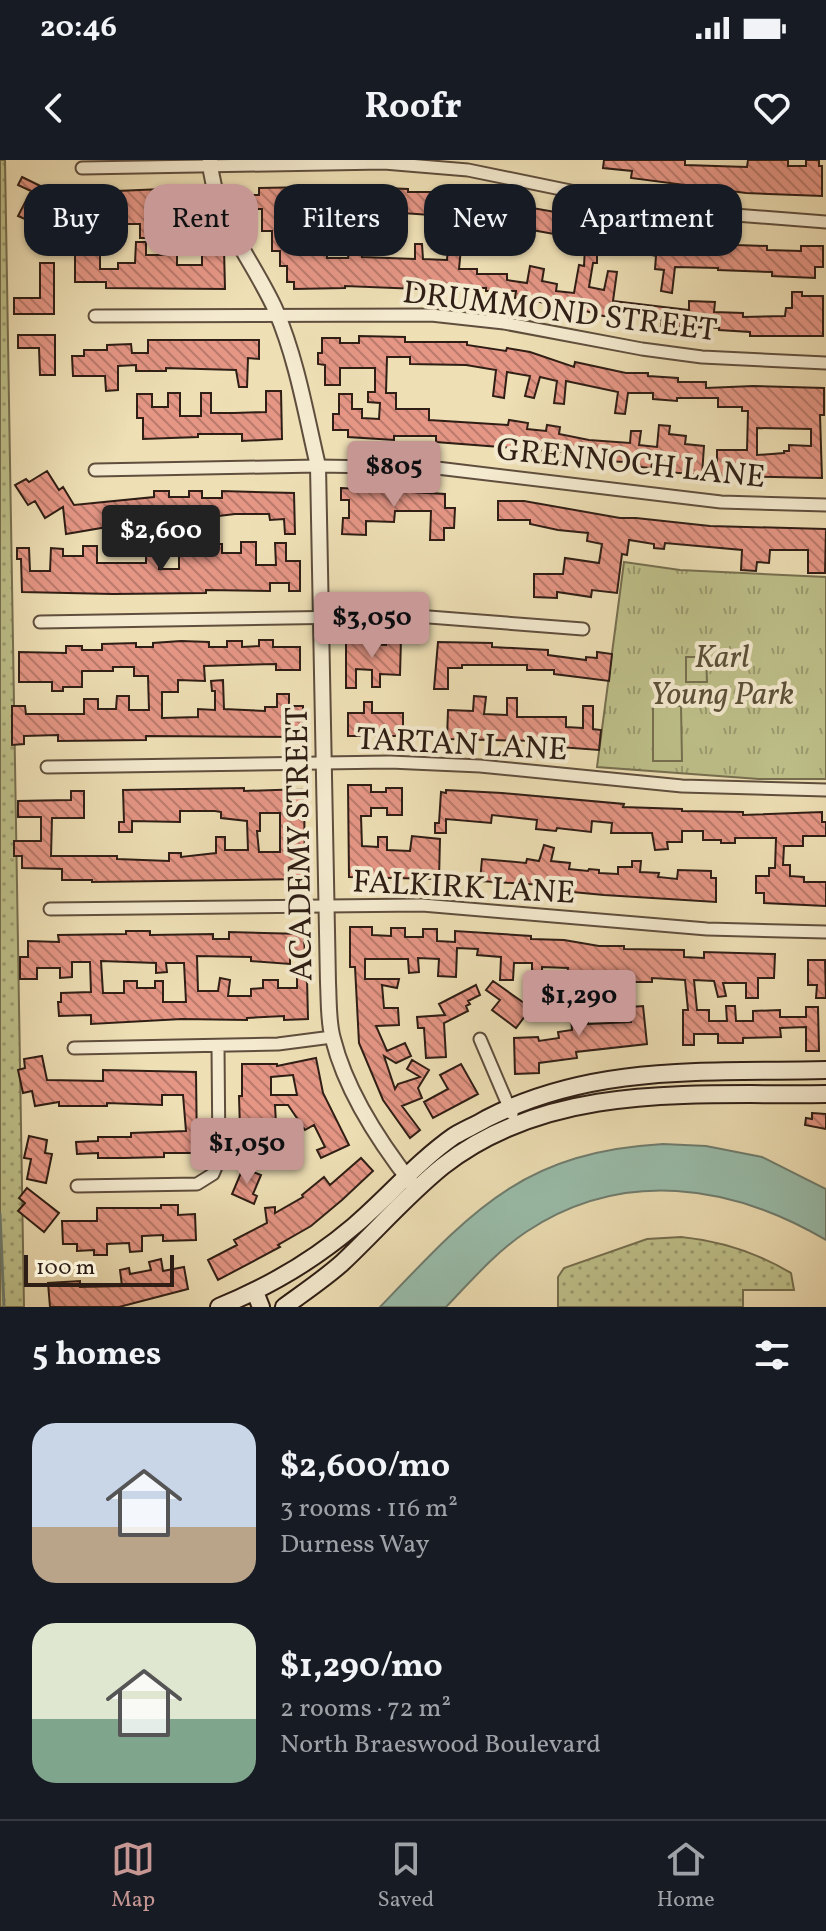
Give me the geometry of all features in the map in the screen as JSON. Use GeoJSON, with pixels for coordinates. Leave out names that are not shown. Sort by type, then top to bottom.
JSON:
{"type":"FeatureCollection","features":[{"type":"Feature","properties":{"kind":"main road"},"geometry":{"type":"LineString","coordinates":[[284,1307],[339,1266],[455,1135],[509,1108],[587,1082],[679,1074],[826,1070]]}},
{"type":"Feature","properties":{"kind":"main road"},"geometry":{"type":"LineString","coordinates":[[679,1074],[679,1096]]}},
{"type":"Feature","properties":{"kind":"main road"},"geometry":{"type":"LineString","coordinates":[[219,1307],[258,1300],[411,1182],[478,1143],[552,1112],[588,1103],[679,1096],[826,1094]]}},
{"type":"Feature","properties":{"kind":"street"},"geometry":{"type":"LineString","coordinates":[[82,168],[210,163],[384,163],[468,170],[658,209],[826,222]]}},
{"type":"Feature","properties":{"kind":"street","name":"ACADEMY STREET"},"geometry":{"type":"LineString","coordinates":[[210,163],[218,197],[277,314],[300,390],[318,466],[328,983],[332,1037],[350,1087],[411,1182]]}},
{"type":"Feature","properties":{"kind":"street","name":"DRUMMOND STREET"},"geometry":{"type":"LineString","coordinates":[[95,316],[431,315],[504,323],[687,355],[826,363]]}},
{"type":"Feature","properties":{"kind":"street","name":"GRENNOCH LANE"},"geometry":{"type":"LineString","coordinates":[[95,470],[318,466],[437,468],[721,502],[826,505]]}},
{"type":"Feature","properties":{"kind":"street"},"geometry":{"type":"LineString","coordinates":[[40,622],[416,616],[583,629]]}},
{"type":"Feature","properties":{"kind":"street","name":"TARTAN LANE"},"geometry":{"type":"LineString","coordinates":[[47,767],[390,762],[480,766],[682,786],[826,790]]}},
{"type":"Feature","properties":{"kind":"street","name":"FALKIRK LANE"},"geometry":{"type":"LineString","coordinates":[[50,909],[422,905],[707,929],[826,932]]}},
{"type":"Feature","properties":{"kind":"street"},"geometry":{"type":"LineString","coordinates":[[74,1048],[278,1044],[332,1037]]}},
{"type":"Feature","properties":{"kind":"street"},"geometry":{"type":"LineString","coordinates":[[480,1039],[518,1125]]}},
{"type":"Feature","properties":{"kind":"street"},"geometry":{"type":"LineString","coordinates":[[77,1186],[197,1184],[213,1174],[219,1160],[218,1046]]}},
{"type":"Feature","properties":{"kind":"green space"},"geometry":{"type":"Polygon","coordinates":[[[0,160],[5,160],[24,1307],[0,1307],[0,160]]]}},
{"type":"Feature","properties":{"kind":"green space","name":"Karl Young Park"},"geometry":{"type":"Polygon","coordinates":[[[624,562],[680,570],[826,577],[826,779],[759,779],[597,767],[624,562]]]}},
{"type":"Feature","properties":{"kind":"green space"},"geometry":{"type":"Polygon","coordinates":[[[686,657],[706,657],[707,682],[686,682],[686,657]]]}},
{"type":"Feature","properties":{"kind":"green space"},"geometry":{"type":"Polygon","coordinates":[[[653,706],[681,706],[682,761],[653,761],[653,706]]]}},
{"type":"Feature","properties":{"kind":"green space"},"geometry":{"type":"Polygon","coordinates":[[[681,1237],[710,1241],[765,1259],[791,1273],[794,1290],[743,1290],[743,1307],[558,1307],[558,1277],[564,1268],[647,1239],[681,1237]]]}},
{"type":"Feature","properties":{"kind":"shaded area"},"geometry":{"type":"Polygon","coordinates":[[[663,1144],[706,1146],[762,1157],[826,1189],[826,1240],[753,1206],[715,1196],[676,1191],[638,1192],[600,1198],[563,1212],[526,1232],[494,1258],[446,1307],[380,1307],[443,1242],[503,1192],[572,1159],[614,1149],[663,1144]]]}},
{"type":"Feature","properties":{"kind":"building"},"geometry":{"type":"Polygon","coordinates":[[[604,160],[685,160],[685,165],[747,167],[748,160],[788,160],[788,166],[806,166],[806,160],[819,160],[819,166],[822,166],[822,196],[746,193],[742,192],[742,184],[677,184],[631,178],[632,171],[603,168],[604,160]]]}},
{"type":"Feature","properties":{"kind":"building"},"geometry":{"type":"Polygon","coordinates":[[[22,177],[36,184],[24,184],[24,188],[18,185],[22,177]]]}},
{"type":"Feature","properties":{"kind":"building"},"geometry":{"type":"Polygon","coordinates":[[[259,188],[274,188],[274,251],[272,231],[262,231],[262,209],[258,209],[259,188]]]}},
{"type":"Feature","properties":{"kind":"building"},"geometry":{"type":"Polygon","coordinates":[[[144,190],[144,238],[140,238],[140,224],[128,224],[128,191],[144,190]]]}},
{"type":"Feature","properties":{"kind":"building"},"geometry":{"type":"Polygon","coordinates":[[[408,192],[424,192],[424,215],[408,213],[408,192]]]}},
{"type":"Feature","properties":{"kind":"building"},"geometry":{"type":"Polygon","coordinates":[[[24,204],[24,219],[18,216],[24,204]]]}},
{"type":"Feature","properties":{"kind":"building"},"geometry":{"type":"Polygon","coordinates":[[[536,209],[552,211],[552,234],[536,231],[536,209]]]}},
{"type":"Feature","properties":{"kind":"building"},"geometry":{"type":"Polygon","coordinates":[[[136,242],[144,242],[144,256],[177,256],[177,265],[202,265],[202,256],[224,256],[225,289],[106,288],[106,282],[75,282],[75,256],[100,256],[100,269],[118,269],[118,263],[135,263],[136,242]]]}},
{"type":"Feature","properties":{"kind":"building"},"geometry":{"type":"Polygon","coordinates":[[[415,244],[422,244],[423,259],[447,260],[447,256],[460,256],[459,269],[477,269],[477,274],[507,274],[507,280],[527,283],[530,266],[544,269],[542,281],[557,284],[556,291],[574,293],[579,265],[584,266],[585,256],[597,256],[589,287],[604,290],[608,271],[617,272],[613,301],[689,310],[689,301],[715,302],[714,312],[743,313],[743,317],[785,316],[786,308],[792,308],[792,292],[802,292],[802,296],[823,296],[823,336],[750,336],[750,332],[719,328],[661,326],[662,320],[616,313],[614,319],[575,308],[515,298],[516,291],[486,291],[486,288],[443,287],[443,290],[345,286],[294,289],[294,282],[287,282],[287,266],[280,266],[280,256],[415,259],[415,244]]]}},
{"type":"Feature","properties":{"kind":"building"},"geometry":{"type":"Polygon","coordinates":[[[742,245],[801,251],[801,246],[823,246],[823,267],[815,267],[815,278],[772,276],[772,272],[675,267],[672,293],[661,291],[664,270],[655,269],[656,256],[742,256],[742,245]]]}},
{"type":"Feature","properties":{"kind":"building"},"geometry":{"type":"Polygon","coordinates":[[[40,263],[54,263],[54,314],[14,314],[14,298],[40,298],[40,263]]]}},
{"type":"Feature","properties":{"kind":"building"},"geometry":{"type":"Polygon","coordinates":[[[18,335],[55,335],[55,375],[40,375],[39,348],[18,348],[18,335]]]}},
{"type":"Feature","properties":{"kind":"building"},"geometry":{"type":"Polygon","coordinates":[[[359,336],[405,337],[405,342],[467,342],[467,345],[530,352],[574,367],[575,362],[626,373],[678,378],[678,382],[706,382],[706,388],[824,388],[824,415],[820,415],[822,478],[717,476],[717,450],[747,450],[748,411],[742,411],[742,407],[718,407],[718,398],[677,398],[677,401],[653,399],[653,393],[628,393],[625,414],[615,413],[618,392],[566,381],[564,404],[554,403],[557,381],[540,377],[534,398],[525,396],[530,376],[507,372],[504,398],[493,396],[496,370],[466,365],[410,364],[410,357],[387,357],[386,393],[396,393],[396,409],[429,409],[429,420],[508,425],[509,420],[528,423],[527,429],[546,431],[547,425],[560,427],[559,434],[589,440],[630,443],[631,431],[641,431],[639,445],[657,447],[659,425],[670,426],[669,434],[686,436],[685,444],[704,446],[702,475],[668,472],[669,466],[652,464],[651,468],[628,466],[628,462],[596,461],[564,452],[436,442],[436,436],[394,436],[394,440],[348,437],[348,430],[333,430],[333,414],[339,414],[339,394],[352,394],[352,409],[362,409],[362,418],[379,419],[380,403],[368,402],[368,392],[375,392],[375,368],[340,368],[340,385],[325,385],[325,365],[318,364],[318,353],[322,353],[322,338],[340,338],[340,343],[359,343],[359,336]],[[757,428],[757,455],[784,453],[789,451],[789,445],[811,446],[811,429],[757,428]]]}},
{"type":"Feature","properties":{"kind":"building"},"geometry":{"type":"Polygon","coordinates":[[[148,340],[259,340],[259,359],[248,358],[247,387],[239,387],[236,370],[166,368],[166,371],[136,371],[136,365],[118,366],[118,390],[106,391],[105,376],[73,376],[72,356],[84,356],[84,350],[107,350],[107,345],[131,344],[132,353],[148,353],[148,340]]]}},
{"type":"Feature","properties":{"kind":"building"},"geometry":{"type":"Polygon","coordinates":[[[266,391],[281,391],[282,439],[242,441],[242,434],[198,434],[198,437],[143,439],[143,418],[137,418],[137,394],[152,394],[152,407],[168,407],[168,393],[180,393],[180,416],[201,416],[201,393],[211,393],[211,413],[234,413],[266,412],[266,391]]]}},
{"type":"Feature","properties":{"kind":"building"},"geometry":{"type":"Polygon","coordinates":[[[47,471],[59,490],[63,487],[74,505],[154,497],[154,491],[169,491],[169,497],[189,497],[189,491],[202,491],[202,498],[222,498],[222,491],[294,493],[295,534],[285,534],[284,519],[270,520],[269,514],[235,514],[169,518],[169,524],[150,524],[150,537],[142,537],[142,526],[113,526],[66,534],[63,507],[45,518],[35,501],[28,505],[15,485],[26,479],[29,482],[47,471]]]}},
{"type":"Feature","properties":{"kind":"building"},"geometry":{"type":"Polygon","coordinates":[[[341,488],[445,494],[445,508],[455,508],[454,528],[444,528],[444,540],[430,540],[431,511],[395,511],[394,522],[366,521],[366,535],[342,534],[343,518],[349,518],[349,500],[341,500],[341,488]]]}},
{"type":"Feature","properties":{"kind":"building"},"geometry":{"type":"Polygon","coordinates":[[[498,501],[524,501],[620,518],[710,526],[826,529],[825,573],[808,573],[808,550],[770,550],[769,563],[757,562],[756,571],[741,570],[742,550],[665,543],[664,549],[629,540],[627,555],[622,554],[617,593],[592,590],[591,597],[557,592],[557,598],[534,597],[534,574],[563,574],[565,558],[599,563],[602,544],[587,541],[588,533],[530,524],[530,520],[498,520],[498,501]]]}},
{"type":"Feature","properties":{"kind":"building"},"geometry":{"type":"Polygon","coordinates":[[[241,542],[256,542],[256,565],[276,565],[275,543],[286,543],[286,561],[300,561],[300,591],[289,591],[289,583],[270,583],[270,591],[22,592],[21,559],[17,559],[17,548],[29,548],[30,571],[50,571],[51,548],[63,549],[63,556],[83,556],[83,546],[97,546],[97,563],[146,563],[146,555],[159,555],[159,569],[179,569],[179,556],[196,556],[196,548],[222,544],[222,553],[241,553],[241,542]]]}},
{"type":"Feature","properties":{"kind":"building"},"geometry":{"type":"Polygon","coordinates":[[[346,639],[369,639],[369,644],[386,645],[387,639],[401,639],[400,675],[380,674],[380,687],[372,687],[372,670],[356,669],[356,688],[346,688],[346,639]]]}},
{"type":"Feature","properties":{"kind":"building"},"geometry":{"type":"Polygon","coordinates":[[[259,640],[273,640],[273,647],[300,647],[300,670],[276,670],[276,664],[204,666],[205,681],[178,680],[178,692],[162,692],[162,718],[198,717],[198,709],[215,710],[215,691],[212,691],[211,681],[223,680],[224,709],[265,711],[265,707],[277,707],[277,694],[289,694],[289,706],[303,706],[303,737],[146,736],[146,740],[58,741],[58,735],[24,736],[24,744],[12,745],[12,706],[25,706],[26,714],[84,714],[84,699],[98,699],[98,709],[116,709],[117,696],[129,696],[129,710],[149,710],[148,676],[134,676],[134,667],[82,671],[82,687],[63,687],[63,691],[52,691],[52,682],[19,682],[19,652],[66,653],[66,646],[102,650],[102,644],[136,643],[136,647],[153,647],[153,643],[181,641],[209,642],[209,647],[227,647],[227,641],[242,641],[242,647],[259,646],[259,640]]]}},
{"type":"Feature","properties":{"kind":"building"},"geometry":{"type":"Polygon","coordinates":[[[438,642],[492,643],[492,647],[548,650],[548,655],[586,660],[586,657],[597,658],[597,652],[612,654],[609,681],[554,674],[554,670],[527,670],[527,665],[462,665],[462,668],[448,668],[448,689],[434,689],[438,642]]]}},
{"type":"Feature","properties":{"kind":"building"},"geometry":{"type":"Polygon","coordinates":[[[474,696],[486,697],[484,714],[507,715],[507,698],[517,698],[517,717],[566,717],[566,727],[583,728],[583,706],[593,706],[593,729],[601,730],[599,750],[546,746],[546,749],[537,749],[537,741],[447,739],[448,710],[473,711],[474,696]]]}},
{"type":"Feature","properties":{"kind":"building"},"geometry":{"type":"Polygon","coordinates":[[[364,702],[372,702],[372,713],[403,713],[403,736],[348,736],[348,713],[364,713],[364,702]]]}},
{"type":"Feature","properties":{"kind":"building"},"geometry":{"type":"Polygon","coordinates":[[[348,785],[371,785],[371,792],[402,788],[402,815],[387,815],[387,808],[371,808],[371,816],[361,816],[362,846],[378,847],[378,837],[387,837],[387,850],[410,851],[412,836],[440,839],[439,879],[349,877],[348,785]]]}},
{"type":"Feature","properties":{"kind":"building"},"geometry":{"type":"Polygon","coordinates":[[[304,789],[305,879],[92,882],[62,880],[62,869],[22,868],[22,856],[14,856],[14,841],[41,841],[41,817],[18,817],[18,801],[71,800],[71,791],[84,791],[84,818],[52,818],[51,856],[117,856],[117,859],[169,861],[169,853],[181,853],[181,857],[216,853],[216,837],[225,837],[225,850],[248,850],[247,821],[221,818],[221,812],[215,811],[180,811],[180,822],[132,821],[132,832],[119,832],[119,822],[124,822],[123,790],[304,789]],[[260,813],[260,831],[257,831],[259,852],[280,852],[280,813],[260,813]]]}},
{"type":"Feature","properties":{"kind":"building"},"geometry":{"type":"Polygon","coordinates":[[[446,790],[624,804],[623,807],[743,812],[743,815],[822,812],[826,836],[803,836],[803,846],[784,846],[783,865],[790,865],[790,876],[804,877],[804,882],[826,882],[826,906],[764,903],[764,893],[756,893],[756,876],[769,876],[769,868],[775,868],[776,838],[735,838],[735,843],[721,843],[721,840],[703,840],[703,831],[682,831],[682,842],[667,842],[668,849],[655,850],[652,833],[611,833],[612,823],[592,821],[591,832],[557,828],[556,831],[536,829],[537,820],[492,815],[491,823],[446,819],[446,833],[435,833],[435,823],[439,823],[441,792],[446,793],[446,790]]]}},
{"type":"Feature","properties":{"kind":"building"},"geometry":{"type":"Polygon","coordinates":[[[544,845],[554,848],[551,861],[570,863],[569,869],[618,874],[618,867],[632,867],[632,861],[641,861],[640,872],[659,873],[658,877],[677,879],[678,870],[711,871],[711,878],[716,878],[716,902],[604,895],[541,889],[541,885],[480,881],[482,859],[526,863],[527,859],[539,861],[544,845]]]}},
{"type":"Feature","properties":{"kind":"building"},"geometry":{"type":"Polygon","coordinates":[[[350,927],[372,927],[372,935],[391,936],[391,928],[405,928],[405,937],[423,937],[423,929],[437,929],[437,941],[455,942],[455,931],[531,936],[531,939],[624,946],[624,949],[684,950],[684,957],[704,958],[704,952],[775,954],[774,978],[758,978],[758,998],[746,998],[746,983],[723,983],[726,996],[718,997],[714,981],[694,980],[697,1010],[709,1010],[709,1021],[727,1021],[726,1006],[735,1006],[736,1021],[753,1021],[753,1011],[780,1010],[780,1017],[806,1017],[806,1007],[818,1007],[819,1051],[806,1051],[806,1027],[780,1028],[781,1037],[743,1038],[743,1043],[718,1043],[718,1034],[694,1034],[694,1045],[683,1045],[683,1010],[688,1010],[685,980],[652,978],[652,982],[628,982],[628,974],[605,974],[604,989],[594,988],[594,979],[567,976],[568,968],[542,967],[542,982],[532,982],[532,963],[514,963],[513,980],[500,980],[501,957],[477,955],[478,949],[457,948],[456,977],[438,976],[439,959],[418,958],[419,972],[409,973],[408,959],[365,959],[365,979],[399,979],[397,988],[382,985],[384,1008],[398,1008],[399,1025],[376,1026],[387,1051],[405,1043],[411,1056],[396,1063],[384,1056],[395,1089],[398,1084],[420,1077],[407,1069],[412,1060],[429,1070],[418,1088],[422,1098],[402,1106],[420,1130],[410,1138],[383,1100],[359,1043],[355,967],[350,967],[350,927]]]}},
{"type":"Feature","properties":{"kind":"building"},"geometry":{"type":"Polygon","coordinates":[[[126,931],[150,931],[150,935],[213,934],[213,939],[229,939],[229,932],[304,934],[305,958],[290,958],[290,964],[251,961],[251,957],[197,956],[198,991],[218,991],[220,978],[230,980],[228,996],[251,996],[251,989],[263,988],[263,980],[278,980],[278,988],[297,988],[297,978],[307,978],[308,1019],[284,1020],[284,1016],[247,1020],[182,1019],[91,1024],[91,1015],[59,1016],[58,1002],[61,1002],[61,993],[91,992],[90,962],[72,962],[72,977],[60,978],[60,968],[37,968],[37,979],[20,979],[20,957],[28,957],[28,941],[59,942],[58,935],[126,934],[126,931]],[[101,961],[103,993],[124,993],[124,981],[137,981],[137,988],[155,988],[155,981],[163,981],[163,1002],[186,1002],[184,963],[166,963],[167,972],[156,973],[156,963],[101,961]]]}},
{"type":"Feature","properties":{"kind":"building"},"geometry":{"type":"Polygon","coordinates":[[[808,960],[825,960],[826,998],[816,998],[817,985],[808,985],[808,960]]]}},
{"type":"Feature","properties":{"kind":"building"},"geometry":{"type":"Polygon","coordinates":[[[493,981],[531,1008],[516,1028],[492,1010],[500,1000],[486,990],[493,981]]]}},
{"type":"Feature","properties":{"kind":"building"},"geometry":{"type":"Polygon","coordinates":[[[476,985],[480,995],[468,1001],[468,1011],[444,1023],[446,1057],[426,1058],[424,1028],[418,1028],[417,1017],[445,1015],[439,1004],[476,985]]]}},
{"type":"Feature","properties":{"kind":"building"},"geometry":{"type":"Polygon","coordinates":[[[585,995],[588,1024],[631,1022],[630,1007],[643,1006],[647,1044],[576,1052],[577,1058],[539,1063],[539,1073],[515,1074],[514,1038],[538,1037],[539,1041],[559,1038],[558,1032],[572,1030],[569,996],[585,995]]]}},
{"type":"Feature","properties":{"kind":"building"},"geometry":{"type":"Polygon","coordinates":[[[42,1056],[47,1080],[103,1081],[103,1070],[196,1072],[197,1153],[124,1158],[98,1158],[98,1153],[77,1154],[76,1142],[98,1141],[98,1137],[186,1131],[183,1095],[162,1095],[162,1105],[107,1103],[107,1106],[59,1106],[59,1102],[35,1106],[32,1091],[23,1093],[18,1070],[25,1068],[24,1059],[42,1056]]]}},
{"type":"Feature","properties":{"kind":"building"},"geometry":{"type":"Polygon","coordinates":[[[316,1058],[323,1093],[349,1145],[321,1158],[317,1150],[325,1147],[314,1125],[305,1130],[288,1105],[275,1105],[276,1124],[269,1128],[283,1130],[281,1140],[268,1137],[268,1162],[241,1162],[239,1096],[242,1096],[242,1064],[277,1066],[316,1058]],[[293,1075],[271,1077],[271,1095],[297,1095],[293,1075]]]}},
{"type":"Feature","properties":{"kind":"building"},"geometry":{"type":"Polygon","coordinates":[[[461,1064],[478,1094],[433,1118],[424,1102],[448,1089],[440,1075],[461,1064]]]}},
{"type":"Feature","properties":{"kind":"building"},"geometry":{"type":"Polygon","coordinates":[[[812,1113],[826,1114],[826,1129],[805,1125],[806,1118],[812,1119],[812,1113]]]}},
{"type":"Feature","properties":{"kind":"building"},"geometry":{"type":"Polygon","coordinates":[[[29,1136],[47,1140],[45,1153],[52,1154],[46,1183],[27,1179],[31,1159],[24,1158],[29,1136]]]}},
{"type":"Feature","properties":{"kind":"building"},"geometry":{"type":"Polygon","coordinates":[[[361,1158],[373,1171],[342,1200],[311,1226],[278,1245],[280,1247],[218,1280],[208,1260],[237,1245],[234,1240],[267,1223],[265,1208],[275,1207],[275,1213],[303,1197],[324,1177],[330,1185],[361,1158]]]}},
{"type":"Feature","properties":{"kind":"building"},"geometry":{"type":"Polygon","coordinates":[[[243,1168],[261,1175],[253,1194],[257,1196],[254,1204],[232,1194],[243,1168]]]}},
{"type":"Feature","properties":{"kind":"building"},"geometry":{"type":"Polygon","coordinates":[[[27,1188],[59,1213],[44,1232],[18,1211],[25,1203],[19,1198],[27,1188]]]}},
{"type":"Feature","properties":{"kind":"building"},"geometry":{"type":"Polygon","coordinates":[[[161,1205],[178,1205],[178,1215],[195,1214],[196,1240],[163,1241],[163,1235],[142,1236],[142,1251],[130,1252],[129,1243],[107,1244],[107,1255],[94,1255],[94,1250],[77,1251],[77,1244],[63,1244],[62,1221],[97,1221],[97,1208],[161,1208],[161,1205]]]}},
{"type":"Feature","properties":{"kind":"building"},"geometry":{"type":"Polygon","coordinates":[[[161,1259],[163,1271],[184,1267],[188,1289],[119,1307],[50,1307],[48,1283],[80,1281],[80,1287],[122,1286],[120,1270],[129,1268],[130,1274],[151,1270],[149,1262],[161,1259]]]}},
{"type":"Feature","properties":{"kind":"waterway"},"geometry":{"type":"LineString","coordinates":[[0,1214],[4,1307]]}}]}
